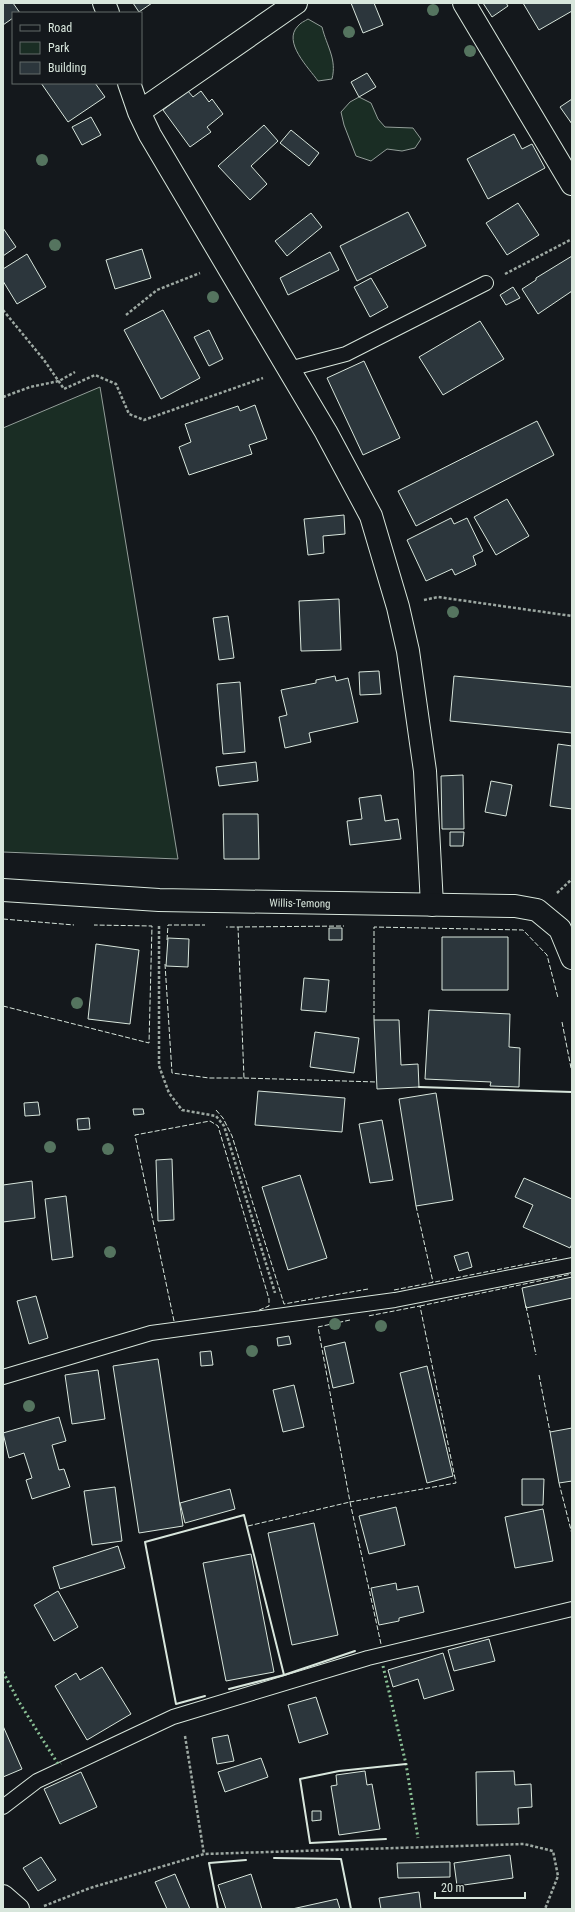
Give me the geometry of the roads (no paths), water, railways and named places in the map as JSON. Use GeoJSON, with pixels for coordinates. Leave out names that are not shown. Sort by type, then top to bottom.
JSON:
{"type":"FeatureCollection","features":[{"type":"Feature","properties":{"kind":"street"},"geometry":{"type":"LineString","coordinates":[[138,112],[296,3]]}},
{"type":"Feature","properties":{"kind":"street"},"geometry":{"type":"LineString","coordinates":[[464,3],[572,184]]}},
{"type":"Feature","properties":{"kind":"street"},"geometry":{"type":"LineString","coordinates":[[129,84],[138,112],[225,264],[289,368],[326,432],[371,516],[398,607],[408,651],[425,771],[432,905]]}},
{"type":"Feature","properties":{"kind":"street","name":"Willis-Temong"},"geometry":{"type":"LineString","coordinates":[[3,890],[159,900],[515,906],[537,910],[560,929],[572,958]]}},
{"type":"Feature","properties":{"kind":"street"},"geometry":{"type":"LineString","coordinates":[[3,1896],[18,1909]]}},
{"type":"Feature","properties":{"kind":"lane"},"geometry":{"type":"LineString","coordinates":[[289,368],[346,354],[486,283]]}},
{"type":"Feature","properties":{"kind":"lane"},"geometry":{"type":"LineString","coordinates":[[3,1377],[151,1333],[281,1314],[395,1300],[572,1265]]}},
{"type":"Feature","properties":{"kind":"lane"},"geometry":{"type":"LineString","coordinates":[[3,1807],[37,1781],[182,1715],[368,1658],[572,1609]]}}]}
